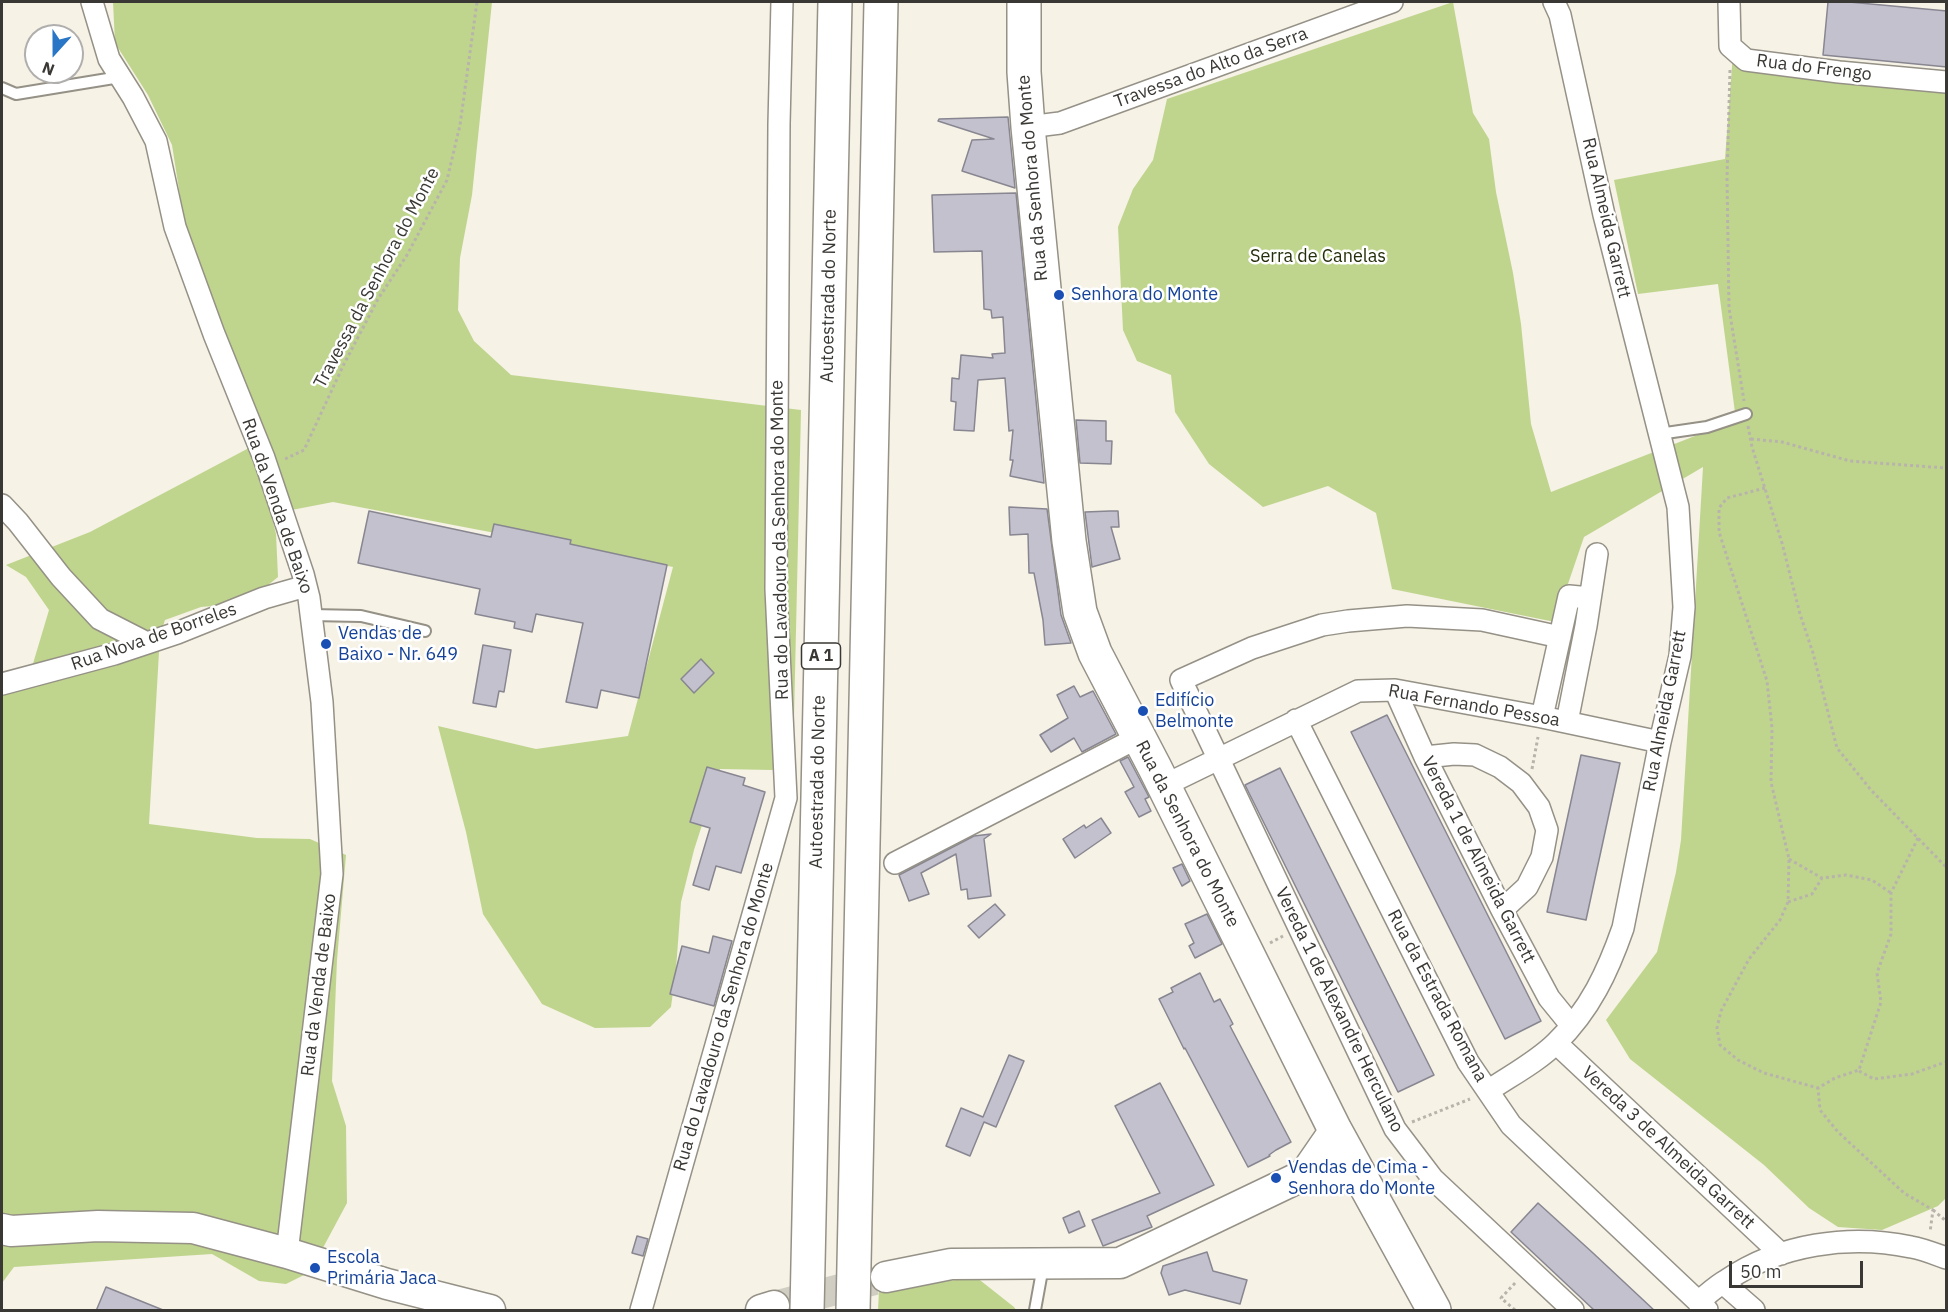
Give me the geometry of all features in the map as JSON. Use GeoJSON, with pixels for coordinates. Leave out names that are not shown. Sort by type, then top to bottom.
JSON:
{"type":"FeatureCollection","features":[{"type":"Feature","properties":{"kind":"main road","name":"Autoestrada do Norte"},"geometry":{"type":"LineString","coordinates":[[807,1311],[835,2]]}},
{"type":"Feature","properties":{"kind":"main road","name":"A 1"},"geometry":{"type":"LineString","coordinates":[[853,1311],[881,2]]}},
{"type":"Feature","properties":{"kind":"main road","name":"Rua da Senhora do Monte"},"geometry":{"type":"LineString","coordinates":[[1024,2],[1024,72],[1028,127],[1069,542],[1080,612],[1095,653],[1335,1130],[1434,1311]]}},
{"type":"Feature","properties":{"kind":"street","name":"Rua da Venda de Baixo"},"geometry":{"type":"LineString","coordinates":[[93,2],[109,59],[156,141],[175,227],[214,334],[264,458],[306,586],[311,615],[322,702],[333,874],[286,1253]]}},
{"type":"Feature","properties":{"kind":"street","name":"Rua do Lavadouro da Senhora do Monte"},"geometry":{"type":"LineString","coordinates":[[642,1311],[786,798],[776,589],[782,2]]}},
{"type":"Feature","properties":{"kind":"street","name":"Travessa do Alto da Serra"},"geometry":{"type":"LineString","coordinates":[[1028,127],[1060,123],[1392,2]]}},
{"type":"Feature","properties":{"kind":"street","name":"Rua Almeida Garrett"},"geometry":{"type":"LineString","coordinates":[[1488,1091],[1556,1043],[1596,993],[1614,954],[1623,928],[1660,742],[1680,656],[1684,608],[1678,507],[1605,215],[1560,15],[1554,2]]}},
{"type":"Feature","properties":{"kind":"street"},"geometry":{"type":"LineString","coordinates":[[1729,2],[1730,46]]}},
{"type":"Feature","properties":{"kind":"street","name":"Rua do Frengo"},"geometry":{"type":"LineString","coordinates":[[1730,46],[1746,60],[1839,72],[1947,82]]}},
{"type":"Feature","properties":{"kind":"street"},"geometry":{"type":"LineString","coordinates":[[2,505],[100,619],[147,643]]}},
{"type":"Feature","properties":{"kind":"street"},"geometry":{"type":"LineString","coordinates":[[1567,722],[1597,554]]}},
{"type":"Feature","properties":{"kind":"street","name":"Rua Nova de Borreles"},"geometry":{"type":"LineString","coordinates":[[2,684],[114,654],[264,598],[306,586]]}},
{"type":"Feature","properties":{"kind":"street"},"geometry":{"type":"LineString","coordinates":[[1542,717],[1569,596],[1590,598]]}},
{"type":"Feature","properties":{"kind":"street","name":"Vereda 1 de Alexandre Herculano"},"geometry":{"type":"LineString","coordinates":[[1560,637],[1482,621],[1407,616],[1348,621],[1322,625],[1252,648],[1181,680],[1395,1129],[1432,1179],[1573,1311]]}},
{"type":"Feature","properties":{"kind":"street","name":"Rua Fernando Pessoa"},"geometry":{"type":"LineString","coordinates":[[1163,786],[1358,691],[1395,690],[1542,717],[1660,742]]}},
{"type":"Feature","properties":{"kind":"street","name":"Vereda 1 de Almeida Garrett"},"geometry":{"type":"LineString","coordinates":[[1395,690],[1425,757],[1502,910],[1549,998],[1571,1025]]}},
{"type":"Feature","properties":{"kind":"street","name":"Rua da Estrada Romana"},"geometry":{"type":"LineString","coordinates":[[1296,720],[1468,1062],[1511,1125],[1702,1306]]}},
{"type":"Feature","properties":{"kind":"street"},"geometry":{"type":"LineString","coordinates":[[895,863],[1139,737]]}},
{"type":"Feature","properties":{"kind":"street"},"geometry":{"type":"LineString","coordinates":[[1425,757],[1454,754],[1475,755],[1500,767],[1521,783],[1539,807],[1547,830],[1542,857],[1527,887],[1502,910]]}},
{"type":"Feature","properties":{"kind":"street","name":"Vereda 3 de Almeida Garrett"},"geometry":{"type":"LineString","coordinates":[[1556,1043],[1781,1254]]}},
{"type":"Feature","properties":{"kind":"street"},"geometry":{"type":"LineString","coordinates":[[1304,1175],[1335,1130]]}},
{"type":"Feature","properties":{"kind":"street"},"geometry":{"type":"LineString","coordinates":[[886,1277],[951,1264],[1120,1263],[1304,1175],[1359,1172]]}},
{"type":"Feature","properties":{"kind":"street"},"geometry":{"type":"LineString","coordinates":[[2,1229],[11,1231],[98,1226],[192,1228],[490,1311]]}},
{"type":"Feature","properties":{"kind":"street"},"geometry":{"type":"LineString","coordinates":[[1702,1306],[1722,1283],[1763,1259],[1802,1247],[1832,1242],[1875,1242],[1912,1247],[1947,1257]]}},
{"type":"Feature","properties":{"kind":"street"},"geometry":{"type":"LineString","coordinates":[[1722,1283],[1754,1311]]}},
{"type":"Feature","properties":{"kind":"lane"},"geometry":{"type":"LineString","coordinates":[[2,88],[16,94],[120,77]]}},
{"type":"Feature","properties":{"kind":"lane"},"geometry":{"type":"LineString","coordinates":[[1659,434],[1707,427],[1746,414]]}},
{"type":"Feature","properties":{"kind":"lane"},"geometry":{"type":"LineString","coordinates":[[311,615],[361,616],[425,631]]}},
{"type":"Feature","properties":{"kind":"lane"},"geometry":{"type":"LineString","coordinates":[[1035,1311],[1044,1263]]}},
{"type":"Feature","properties":{"kind":"path","name":"Travessa da Senhora do Monte"},"geometry":{"type":"LineString","coordinates":[[264,458],[288,460],[304,450],[378,299],[407,255],[447,180],[460,126],[477,2]]}},
{"type":"Feature","properties":{"kind":"path"},"geometry":{"type":"LineString","coordinates":[[1730,46],[1727,178],[1729,297],[1750,439],[1813,653],[1837,748],[1871,790],[1947,867]]}},
{"type":"Feature","properties":{"kind":"path"},"geometry":{"type":"LineString","coordinates":[[1750,439],[1782,442],[1850,461],[1947,468]]}},
{"type":"Feature","properties":{"kind":"path"},"geometry":{"type":"LineString","coordinates":[[1765,488],[1727,498],[1719,508],[1719,532],[1767,681],[1772,728],[1771,782],[1789,859],[1788,902],[1780,920],[1749,959],[1721,1011],[1717,1028],[1720,1045],[1738,1060],[1764,1072],[1818,1088],[1835,1078],[1859,1070],[1874,1078],[1912,1074],[1947,1062]]}},
{"type":"Feature","properties":{"kind":"path"},"geometry":{"type":"LineString","coordinates":[[1534,761],[1537,744]]}},
{"type":"Feature","properties":{"kind":"path"},"geometry":{"type":"LineString","coordinates":[[1859,1070],[1881,1002],[1876,973],[1891,934],[1891,893],[1918,838]]}},
{"type":"Feature","properties":{"kind":"path"},"geometry":{"type":"LineString","coordinates":[[1789,859],[1822,878],[1846,876],[1872,880],[1891,893]]}},
{"type":"Feature","properties":{"kind":"path"},"geometry":{"type":"LineString","coordinates":[[1788,902],[1812,894],[1822,878]]}},
{"type":"Feature","properties":{"kind":"path"},"geometry":{"type":"LineString","coordinates":[[1247,954],[1287,934]]}},
{"type":"Feature","properties":{"kind":"path"},"geometry":{"type":"LineString","coordinates":[[1818,1088],[1820,1110],[1838,1132],[1904,1193],[1947,1221]]}},
{"type":"Feature","properties":{"kind":"path"},"geometry":{"type":"LineString","coordinates":[[1395,1129],[1488,1091]]}},
{"type":"Feature","properties":{"kind":"path"},"geometry":{"type":"LineString","coordinates":[[1925,1251],[1933,1210]]}},
{"type":"Feature","properties":{"kind":"path"},"geometry":{"type":"LineString","coordinates":[[1515,1311],[1502,1298],[1518,1280],[1525,1286]]}},
{"type":"Feature","properties":{"kind":"green space"},"geometry":{"type":"Polygon","coordinates":[[[113,2],[492,2],[472,195],[460,258],[458,310],[474,341],[511,375],[801,410],[793,762],[772,770],[720,769],[694,850],[681,902],[671,1007],[650,1027],[595,1028],[542,1004],[483,914],[466,832],[438,726],[536,749],[628,736],[673,567],[333,502],[271,514],[276,534],[278,577],[246,603],[201,607],[165,620],[160,635],[149,824],[257,838],[310,839],[346,855],[337,960],[332,1081],[346,1126],[347,1203],[310,1272],[286,1284],[259,1281],[212,1254],[14,1267],[2,1283],[2,695],[26,687],[49,610],[26,577],[6,565],[90,532],[247,449],[245,386],[228,348],[217,310],[197,266],[186,234],[172,145],[148,95],[115,43],[113,2]]]}},
{"type":"Feature","properties":{"kind":"green space","name":"Serra de Canelas"},"geometry":{"type":"Polygon","coordinates":[[[1453,2],[1473,113],[1489,139],[1496,192],[1521,324],[1531,424],[1551,492],[1736,420],[1718,284],[1638,294],[1614,180],[1725,159],[1734,40],[1747,51],[1946,71],[1946,1198],[1938,1206],[1882,1230],[1838,1227],[1809,1208],[1764,1165],[1630,1059],[1606,1020],[1657,952],[1676,872],[1681,840],[1703,467],[1584,537],[1555,622],[1392,589],[1376,513],[1328,486],[1263,507],[1209,464],[1175,412],[1171,375],[1137,361],[1123,330],[1118,227],[1133,189],[1153,160],[1167,99],[1453,2]]]}},
{"type":"Feature","properties":{"kind":"green space"},"geometry":{"type":"Polygon","coordinates":[[[976,1277],[1016,1310],[878,1310],[879,1291],[976,1277]]]}},
{"type":"Feature","properties":{"kind":"building"},"geometry":{"type":"Polygon","coordinates":[[[1828,2],[1947,11],[1947,67],[1823,55],[1828,2]]]}},
{"type":"Feature","properties":{"kind":"building"},"geometry":{"type":"Polygon","coordinates":[[[1008,117],[1015,188],[962,171],[972,140],[994,139],[938,121],[939,119],[1008,117]]]}},
{"type":"Feature","properties":{"kind":"building"},"geometry":{"type":"Polygon","coordinates":[[[1016,193],[1044,483],[1010,476],[1013,460],[1010,460],[1013,430],[1009,431],[1005,378],[978,380],[974,431],[954,430],[956,402],[951,401],[952,378],[959,379],[961,355],[993,358],[992,354],[1005,353],[1003,317],[992,318],[991,310],[984,309],[982,251],[934,252],[932,195],[1016,193]]]}},
{"type":"Feature","properties":{"kind":"building"},"geometry":{"type":"Polygon","coordinates":[[[1076,420],[1106,421],[1106,441],[1112,441],[1111,464],[1080,463],[1076,420]]]}},
{"type":"Feature","properties":{"kind":"building"},"geometry":{"type":"Polygon","coordinates":[[[1009,507],[1047,509],[1061,615],[1071,643],[1045,645],[1034,573],[1029,573],[1028,534],[1010,535],[1009,507]]]}},
{"type":"Feature","properties":{"kind":"building"},"geometry":{"type":"Polygon","coordinates":[[[369,511],[491,537],[494,524],[571,540],[570,544],[667,565],[639,698],[601,690],[597,708],[566,702],[583,623],[536,614],[532,632],[514,628],[515,622],[475,614],[480,589],[358,563],[369,511]]]}},
{"type":"Feature","properties":{"kind":"building"},"geometry":{"type":"Polygon","coordinates":[[[1118,511],[1119,527],[1111,527],[1120,559],[1092,567],[1085,512],[1118,511]]]}},
{"type":"Feature","properties":{"kind":"building"},"geometry":{"type":"Polygon","coordinates":[[[483,645],[511,650],[504,692],[499,691],[496,707],[473,703],[483,645]]]}},
{"type":"Feature","properties":{"kind":"building"},"geometry":{"type":"Polygon","coordinates":[[[701,659],[714,673],[694,693],[681,679],[701,659]]]}},
{"type":"Feature","properties":{"kind":"building"},"geometry":{"type":"Polygon","coordinates":[[[1074,686],[1080,697],[1093,691],[1116,734],[1082,752],[1074,738],[1051,752],[1040,735],[1068,718],[1057,695],[1074,686]]]}},
{"type":"Feature","properties":{"kind":"building"},"geometry":{"type":"Polygon","coordinates":[[[1387,715],[1541,1021],[1505,1039],[1351,732],[1387,715]]]}},
{"type":"Feature","properties":{"kind":"building"},"geometry":{"type":"Polygon","coordinates":[[[1581,755],[1620,763],[1586,920],[1547,912],[1581,755]]]}},
{"type":"Feature","properties":{"kind":"building"},"geometry":{"type":"Polygon","coordinates":[[[1128,757],[1149,797],[1145,799],[1151,811],[1139,817],[1125,792],[1134,787],[1120,761],[1128,757]]]}},
{"type":"Feature","properties":{"kind":"building"},"geometry":{"type":"Polygon","coordinates":[[[707,767],[745,778],[743,785],[765,792],[741,873],[716,866],[709,890],[693,885],[710,828],[690,822],[707,767]]]}},
{"type":"Feature","properties":{"kind":"building"},"geometry":{"type":"Polygon","coordinates":[[[1280,768],[1434,1075],[1398,1092],[1245,785],[1280,768]]]}},
{"type":"Feature","properties":{"kind":"building"},"geometry":{"type":"Polygon","coordinates":[[[1101,818],[1111,833],[1075,858],[1063,839],[1084,825],[1086,828],[1101,818]]]}},
{"type":"Feature","properties":{"kind":"building"},"geometry":{"type":"Polygon","coordinates":[[[991,834],[984,839],[991,896],[968,899],[967,889],[961,890],[956,854],[921,873],[929,894],[909,901],[899,875],[974,836],[991,834]]]}},
{"type":"Feature","properties":{"kind":"building"},"geometry":{"type":"Polygon","coordinates":[[[1182,864],[1190,881],[1182,886],[1173,868],[1182,864]]]}},
{"type":"Feature","properties":{"kind":"building"},"geometry":{"type":"Polygon","coordinates":[[[995,904],[1005,915],[979,938],[968,926],[995,904]]]}},
{"type":"Feature","properties":{"kind":"building"},"geometry":{"type":"Polygon","coordinates":[[[1207,914],[1222,944],[1195,958],[1189,946],[1194,943],[1185,924],[1207,914]]]}},
{"type":"Feature","properties":{"kind":"building"},"geometry":{"type":"Polygon","coordinates":[[[713,936],[732,941],[714,1006],[670,994],[682,946],[709,953],[713,936]]]}},
{"type":"Feature","properties":{"kind":"building"},"geometry":{"type":"Polygon","coordinates":[[[1200,973],[1214,1002],[1220,999],[1233,1024],[1230,1026],[1291,1142],[1248,1167],[1159,999],[1173,992],[1171,988],[1200,973]]]}},
{"type":"Feature","properties":{"kind":"building"},"geometry":{"type":"Polygon","coordinates":[[[1009,1055],[1024,1061],[996,1127],[984,1122],[970,1156],[946,1146],[961,1108],[983,1117],[1009,1055]]]}},
{"type":"Feature","properties":{"kind":"building"},"geometry":{"type":"Polygon","coordinates":[[[1160,1083],[1214,1185],[1147,1216],[1152,1227],[1103,1246],[1092,1220],[1160,1193],[1115,1106],[1160,1083]]]}},
{"type":"Feature","properties":{"kind":"building"},"geometry":{"type":"Polygon","coordinates":[[[1538,1203],[1655,1311],[1595,1311],[1511,1232],[1538,1203]]]}},
{"type":"Feature","properties":{"kind":"building"},"geometry":{"type":"Polygon","coordinates":[[[1079,1211],[1085,1226],[1069,1233],[1063,1218],[1079,1211]]]}},
{"type":"Feature","properties":{"kind":"building"},"geometry":{"type":"Polygon","coordinates":[[[637,1236],[648,1239],[643,1256],[632,1253],[637,1236]]]}},
{"type":"Feature","properties":{"kind":"building"},"geometry":{"type":"Polygon","coordinates":[[[1207,1252],[1213,1271],[1247,1280],[1240,1304],[1185,1290],[1169,1295],[1161,1273],[1163,1266],[1207,1252]]]}},
{"type":"Feature","properties":{"kind":"building"},"geometry":{"type":"Polygon","coordinates":[[[106,1287],[163,1310],[163,1311],[96,1311],[106,1287]]]}},
{"type":"Feature","properties":{"kind":"tunnel"},"geometry":{"type":"LineString","coordinates":[[774,1306],[875,1280]]}},
{"type":"Feature","properties":{"kind":"place","name":"Senhora do Monte"},"geometry":{"type":"Point","coordinates":[1059,295]}},
{"type":"Feature","properties":{"kind":"place","name":"Vendas de Baixo - Nr. 649"},"geometry":{"type":"Point","coordinates":[326,644]}},
{"type":"Feature","properties":{"kind":"place","name":"Edifício Belmonte"},"geometry":{"type":"Point","coordinates":[1143,711]}},
{"type":"Feature","properties":{"kind":"place","name":"Vendas de Cima - Senhora do Monte"},"geometry":{"type":"Point","coordinates":[1276,1178]}},
{"type":"Feature","properties":{"kind":"place","name":"Escola Primária Jaca"},"geometry":{"type":"Point","coordinates":[315,1268]}}]}
